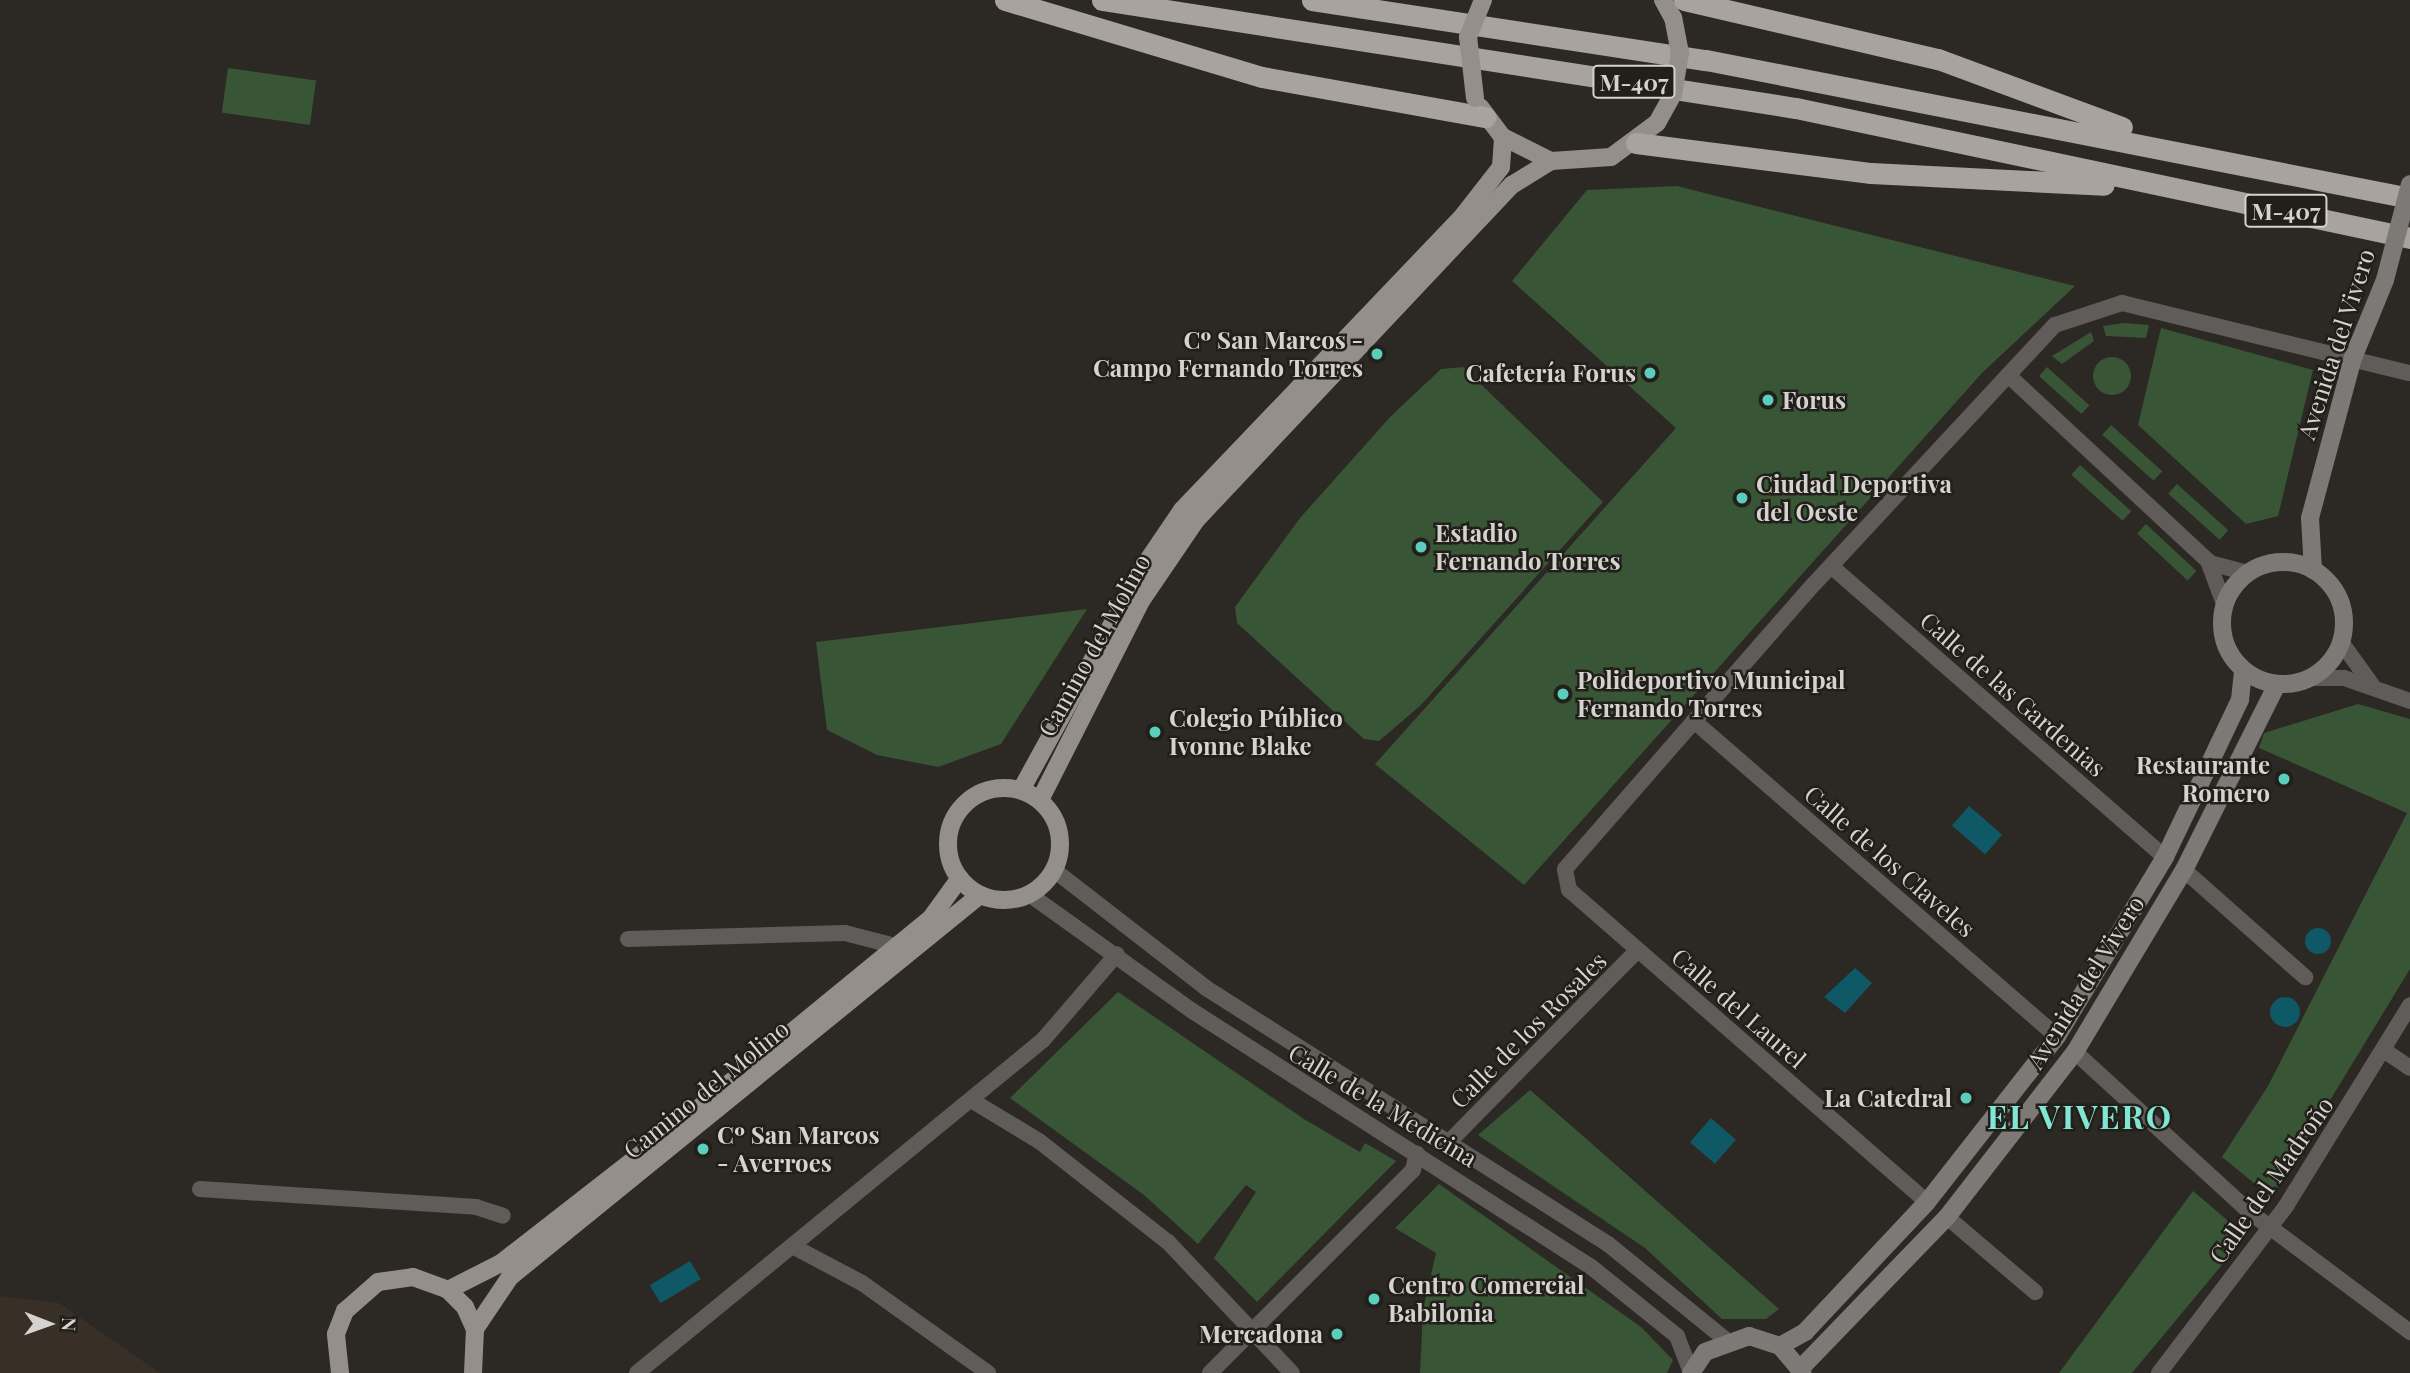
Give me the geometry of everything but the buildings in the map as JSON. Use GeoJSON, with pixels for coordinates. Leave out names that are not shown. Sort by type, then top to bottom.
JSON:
{"type":"FeatureCollection","features":[{"type":"Feature","properties":{"kind":"highway"},"geometry":{"type":"LineString","coordinates":[[1004,0],[1262,77],[1480,107]]}},
{"type":"Feature","properties":{"kind":"highway","name":"M-407"},"geometry":{"type":"LineString","coordinates":[[1102,0],[1796,108],[2410,238]]}},
{"type":"Feature","properties":{"kind":"highway","name":"M-407"},"geometry":{"type":"LineString","coordinates":[[1312,0],[1706,61],[2165,146],[2410,198]]}},
{"type":"Feature","properties":{"kind":"highway"},"geometry":{"type":"LineString","coordinates":[[1679,9],[1938,59],[2153,136],[2165,146]]}},
{"type":"Feature","properties":{"kind":"highway"},"geometry":{"type":"LineString","coordinates":[[1636,143],[1871,173],[2162,185]]}},
{"type":"Feature","properties":{"kind":"main road"},"geometry":{"type":"LineString","coordinates":[[1483,0],[1468,37],[1480,107],[1503,137],[1551,161],[1583,163],[1636,143],[1657,123],[1673,94],[1680,53],[1679,9],[1663,0]]}},
{"type":"Feature","properties":{"kind":"main road","name":"Camino del Molino"},"geometry":{"type":"LineString","coordinates":[[1021,790],[1143,566],[1182,510],[1462,217],[1501,167],[1503,137]]}},
{"type":"Feature","properties":{"kind":"main road","name":"Camino del Molino"},"geometry":{"type":"LineString","coordinates":[[1040,800],[1141,601],[1196,520],[1512,185],[1551,161]]}},
{"type":"Feature","properties":{"kind":"main road","name":"Avenida del Vivero"},"geometry":{"type":"LineString","coordinates":[[2313,570],[2309,518],[2353,358],[2385,280],[2410,184]]}},
{"type":"Feature","properties":{"kind":"main road","name":"Avenida del Vivero"},"geometry":{"type":"LineString","coordinates":[[2278,562],[2309,518]]}},
{"type":"Feature","properties":{"kind":"main road"},"geometry":{"type":"LineString","coordinates":[[2278,562],[2313,570],[2340,601],[2341,642],[2311,678],[2277,684],[2243,670],[2228,651],[2224,604],[2247,573],[2278,562]]}},
{"type":"Feature","properties":{"kind":"main road","name":"Avenida del Vivero"},"geometry":{"type":"LineString","coordinates":[[1780,1346],[1805,1332],[1927,1202],[2057,1036],[2165,857],[2240,700],[2243,670]]}},
{"type":"Feature","properties":{"kind":"main road","name":"Avenida del Vivero"},"geometry":{"type":"LineString","coordinates":[[1802,1371],[1947,1217],[2075,1052],[2184,870],[2277,684]]}},
{"type":"Feature","properties":{"kind":"main road"},"geometry":{"type":"LineString","coordinates":[[998,788],[1021,790],[1040,800],[1059,832],[1054,870],[1029,894],[1002,900],[980,895],[960,878],[948,833],[958,811],[975,795],[998,788]]}},
{"type":"Feature","properties":{"kind":"main road","name":"Camino del Molino"},"geometry":{"type":"LineString","coordinates":[[447,1290],[501,1263],[895,946],[945,903],[960,878]]}},
{"type":"Feature","properties":{"kind":"main road","name":"Camino del Molino"},"geometry":{"type":"LineString","coordinates":[[475,1329],[510,1277],[980,895]]}},
{"type":"Feature","properties":{"kind":"main road"},"geometry":{"type":"LineString","coordinates":[[334,1369],[345,1311],[370,1287],[413,1277],[447,1290],[475,1329],[473,1373]]}},
{"type":"Feature","properties":{"kind":"main road"},"geometry":{"type":"LineString","coordinates":[[1691,1372],[1726,1340],[1749,1336],[1780,1346],[1802,1371]]}},
{"type":"Feature","properties":{"kind":"street"},"geometry":{"type":"LineString","coordinates":[[1694,721],[1831,566],[2055,325],[2122,303],[2410,373]]}},
{"type":"Feature","properties":{"kind":"street"},"geometry":{"type":"LineString","coordinates":[[2008,375],[2208,562],[2224,604]]}},
{"type":"Feature","properties":{"kind":"street"},"geometry":{"type":"LineString","coordinates":[[2208,562],[2247,573]]}},
{"type":"Feature","properties":{"kind":"street","name":"Calle de las Gardenias"},"geometry":{"type":"LineString","coordinates":[[1831,566],[2165,857]]}},
{"type":"Feature","properties":{"kind":"street"},"geometry":{"type":"LineString","coordinates":[[2341,642],[2372,685]]}},
{"type":"Feature","properties":{"kind":"street"},"geometry":{"type":"LineString","coordinates":[[2311,678],[2372,685],[2410,701]]}},
{"type":"Feature","properties":{"kind":"street","name":"Calle del Laurel"},"geometry":{"type":"LineString","coordinates":[[1694,721],[1565,869],[1569,890],[1927,1202]]}},
{"type":"Feature","properties":{"kind":"street","name":"Calle de los Claveles"},"geometry":{"type":"LineString","coordinates":[[1694,721],[2057,1036]]}},
{"type":"Feature","properties":{"kind":"street"},"geometry":{"type":"LineString","coordinates":[[1054,870],[1206,988],[1608,1244],[1726,1340]]}},
{"type":"Feature","properties":{"kind":"street"},"geometry":{"type":"LineString","coordinates":[[2184,870],[2305,977]]}},
{"type":"Feature","properties":{"kind":"street","name":"Calle de la Medicina"},"geometry":{"type":"LineString","coordinates":[[1029,894],[1117,954],[1194,1012],[1417,1153],[1651,1314],[1678,1336],[1691,1372]]}},
{"type":"Feature","properties":{"kind":"street"},"geometry":{"type":"LineString","coordinates":[[628,939],[845,933],[895,946]]}},
{"type":"Feature","properties":{"kind":"street","name":"Calle de los Rosales"},"geometry":{"type":"LineString","coordinates":[[1450,1141],[1637,951]]}},
{"type":"Feature","properties":{"kind":"street"},"geometry":{"type":"LineString","coordinates":[[637,1373],[796,1248],[1043,1040],[1117,954]]}},
{"type":"Feature","properties":{"kind":"street","name":"Calle del Madroño"},"geometry":{"type":"LineString","coordinates":[[2159,1373],[2270,1228],[2385,1051],[2410,1005]]}},
{"type":"Feature","properties":{"kind":"street"},"geometry":{"type":"LineString","coordinates":[[2385,1051],[2410,1068]]}},
{"type":"Feature","properties":{"kind":"street"},"geometry":{"type":"LineString","coordinates":[[2075,1052],[2270,1228],[2410,1332]]}},
{"type":"Feature","properties":{"kind":"street"},"geometry":{"type":"LineString","coordinates":[[971,1100],[1096,1183],[1168,1242],[1254,1327],[1292,1373]]}},
{"type":"Feature","properties":{"kind":"street"},"geometry":{"type":"LineString","coordinates":[[1210,1373],[1413,1170],[1417,1153]]}},
{"type":"Feature","properties":{"kind":"street"},"geometry":{"type":"LineString","coordinates":[[200,1189],[476,1206],[503,1216]]}},
{"type":"Feature","properties":{"kind":"street"},"geometry":{"type":"LineString","coordinates":[[1947,1217],[2035,1292]]}},
{"type":"Feature","properties":{"kind":"street"},"geometry":{"type":"LineString","coordinates":[[796,1248],[862,1283],[988,1373]]}},
{"type":"Feature","properties":{"kind":"shaded area"},"geometry":{"type":"Polygon","coordinates":[[[0,1296],[59,1303],[160,1373],[0,1373],[0,1296]]]}},
{"type":"Feature","properties":{"kind":"green space"},"geometry":{"type":"Polygon","coordinates":[[[228,68],[316,80],[310,125],[222,113],[228,68]]]}},
{"type":"Feature","properties":{"kind":"green space","name":"Ciudad Deportiva del Oeste"},"geometry":{"type":"Polygon","coordinates":[[[1677,186],[2075,286],[1982,373],[1524,885],[1375,764],[1676,428],[1512,281],[1587,190],[1677,186]]]}},
{"type":"Feature","properties":{"kind":"green space"},"geometry":{"type":"Polygon","coordinates":[[[2124,323],[2149,325],[2146,338],[2106,336],[2103,326],[2124,323]]]}},
{"type":"Feature","properties":{"kind":"green space"},"geometry":{"type":"Polygon","coordinates":[[[2161,328],[2313,370],[2278,516],[2246,524],[2138,425],[2161,328]]]}},
{"type":"Feature","properties":{"kind":"green space"},"geometry":{"type":"Polygon","coordinates":[[[2091,332],[2094,341],[2062,364],[2052,356],[2091,332]]]}},
{"type":"Feature","properties":{"kind":"green space"},"geometry":{"type":"Polygon","coordinates":[[[2112,357],[2125,363],[2131,376],[2125,389],[2112,395],[2099,389],[2093,376],[2099,363],[2112,357]]]}},
{"type":"Feature","properties":{"kind":"green space","name":"Estadio Fernando Torres"},"geometry":{"type":"Polygon","coordinates":[[[1463,367],[1603,502],[1421,705],[1379,741],[1364,739],[1237,623],[1235,607],[1300,518],[1391,416],[1441,369],[1463,367]]]}},
{"type":"Feature","properties":{"kind":"green space"},"geometry":{"type":"Polygon","coordinates":[[[2047,367],[2089,405],[2081,414],[2039,376],[2047,367]]]}},
{"type":"Feature","properties":{"kind":"green space"},"geometry":{"type":"Polygon","coordinates":[[[2111,425],[2162,471],[2154,481],[2102,435],[2111,425]]]}},
{"type":"Feature","properties":{"kind":"green space"},"geometry":{"type":"Polygon","coordinates":[[[2080,465],[2131,511],[2123,521],[2071,475],[2080,465]]]}},
{"type":"Feature","properties":{"kind":"green space"},"geometry":{"type":"Polygon","coordinates":[[[2177,484],[2228,530],[2220,540],[2168,494],[2177,484]]]}},
{"type":"Feature","properties":{"kind":"green space"},"geometry":{"type":"Polygon","coordinates":[[[2146,524],[2196,571],[2188,581],[2137,534],[2146,524]]]}},
{"type":"Feature","properties":{"kind":"green space"},"geometry":{"type":"Polygon","coordinates":[[[1087,609],[1001,744],[938,767],[877,755],[827,730],[816,642],[1087,609]]]}},
{"type":"Feature","properties":{"kind":"green space"},"geometry":{"type":"Polygon","coordinates":[[[2358,704],[2410,719],[2410,969],[2271,1197],[2222,1157],[2268,1086],[2407,813],[2259,748],[2264,733],[2358,704]]]}},
{"type":"Feature","properties":{"kind":"green space"},"geometry":{"type":"Polygon","coordinates":[[[1118,992],[1304,1119],[1360,1152],[1365,1143],[1396,1161],[1257,1302],[1214,1258],[1256,1192],[1246,1185],[1198,1244],[1144,1195],[1010,1098],[1118,992]]]}},
{"type":"Feature","properties":{"kind":"green space"},"geometry":{"type":"Polygon","coordinates":[[[1530,1090],[1779,1309],[1766,1319],[1722,1319],[1645,1248],[1478,1135],[1530,1090]]]}},
{"type":"Feature","properties":{"kind":"green space"},"geometry":{"type":"Polygon","coordinates":[[[1439,1184],[1641,1327],[1673,1360],[1667,1373],[1420,1373],[1423,1310],[1436,1253],[1395,1228],[1439,1184]]]}},
{"type":"Feature","properties":{"kind":"green space"},"geometry":{"type":"Polygon","coordinates":[[[2193,1191],[2246,1236],[2132,1373],[2059,1373],[2193,1191]]]}},
{"type":"Feature","properties":{"kind":"water"},"geometry":{"type":"Polygon","coordinates":[[[1969,806],[2002,835],[1985,854],[1952,826],[1969,806]]]}},
{"type":"Feature","properties":{"kind":"water"},"geometry":{"type":"Polygon","coordinates":[[[2318,928],[2327,932],[2331,941],[2327,950],[2318,954],[2309,950],[2305,941],[2309,932],[2318,928]]]}},
{"type":"Feature","properties":{"kind":"water"},"geometry":{"type":"Polygon","coordinates":[[[1855,968],[1872,983],[1845,1013],[1824,997],[1855,968]]]}},
{"type":"Feature","properties":{"kind":"water"},"geometry":{"type":"Polygon","coordinates":[[[2285,997],[2291,998],[2299,1006],[2299,1018],[2291,1026],[2285,1027],[2279,1026],[2271,1018],[2270,1012],[2271,1006],[2279,998],[2285,997]]]}},
{"type":"Feature","properties":{"kind":"water"},"geometry":{"type":"Polygon","coordinates":[[[1711,1118],[1736,1140],[1715,1164],[1690,1142],[1711,1118]]]}},
{"type":"Feature","properties":{"kind":"water"},"geometry":{"type":"Polygon","coordinates":[[[690,1261],[701,1279],[661,1303],[650,1285],[690,1261]]]}},
{"type":"Feature","properties":{"kind":"place","name":"Cº San Marcos - Campo Fernando Torres"},"geometry":{"type":"Point","coordinates":[1377,354]}},
{"type":"Feature","properties":{"kind":"place","name":"Cafetería Forus"},"geometry":{"type":"Point","coordinates":[1650,373]}},
{"type":"Feature","properties":{"kind":"place","name":"Forus"},"geometry":{"type":"Point","coordinates":[1768,400]}},
{"type":"Feature","properties":{"kind":"place","name":"Ciudad Deportiva del Oeste"},"geometry":{"type":"Point","coordinates":[1742,498]}},
{"type":"Feature","properties":{"kind":"place","name":"Estadio Fernando Torres"},"geometry":{"type":"Point","coordinates":[1421,547]}},
{"type":"Feature","properties":{"kind":"place","name":"Polideportivo Municipal Fernando Torres"},"geometry":{"type":"Point","coordinates":[1563,694]}},
{"type":"Feature","properties":{"kind":"place","name":"Colegio Público Ivonne Blake"},"geometry":{"type":"Point","coordinates":[1155,732]}},
{"type":"Feature","properties":{"kind":"place","name":"Restaurante Romero"},"geometry":{"type":"Point","coordinates":[2284,779]}},
{"type":"Feature","properties":{"kind":"place","name":"La Catedral"},"geometry":{"type":"Point","coordinates":[1966,1098]}},
{"type":"Feature","properties":{"kind":"place","name":"Cº San Marcos - Averroes"},"geometry":{"type":"Point","coordinates":[703,1149]}},
{"type":"Feature","properties":{"kind":"place","name":"Centro Comercial Babilonia"},"geometry":{"type":"Point","coordinates":[1374,1299]}},
{"type":"Feature","properties":{"kind":"place","name":"Mercadona"},"geometry":{"type":"Point","coordinates":[1337,1334]}},
{"type":"Feature","properties":{"kind":"district","name":"EL VIVERO"},"geometry":{"type":"Point","coordinates":[2080,1116]}}]}
